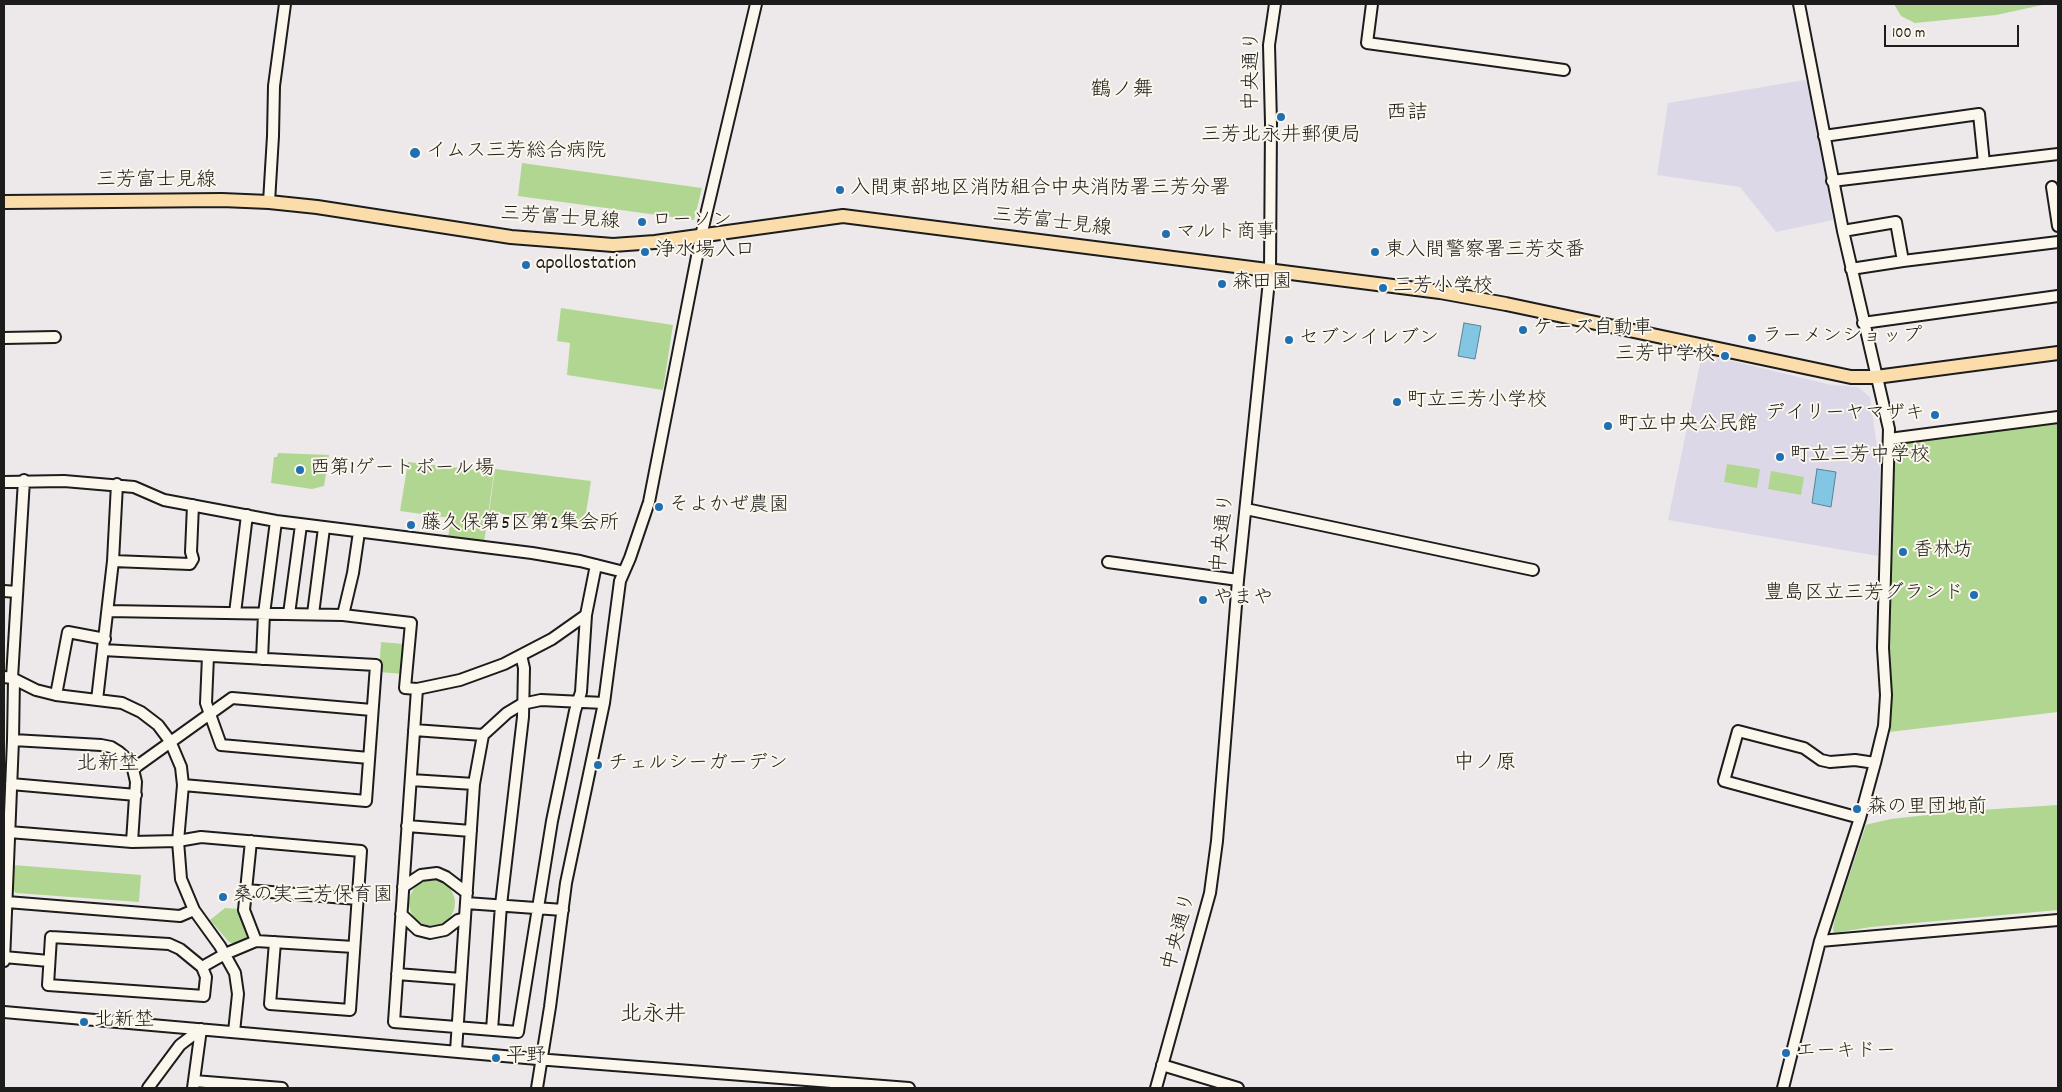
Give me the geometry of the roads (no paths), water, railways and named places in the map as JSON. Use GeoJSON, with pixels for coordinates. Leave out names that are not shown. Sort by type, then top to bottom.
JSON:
{"type":"FeatureCollection","features":[{"type":"Feature","properties":{"kind":"main road","name":"三芳富士見線"},"geometry":{"type":"LineString","coordinates":[[4,202],[212,200],[269,202],[318,207],[510,237],[613,245],[654,242],[843,216],[1440,292],[1506,304],[1839,375],[1876,377],[2058,353]]}},
{"type":"Feature","properties":{"kind":"street"},"geometry":{"type":"LineString","coordinates":[[269,202],[274,86],[285,4]]}},
{"type":"Feature","properties":{"kind":"street"},"geometry":{"type":"LineString","coordinates":[[537,1088],[573,846],[604,703],[620,581],[648,502],[701,236],[756,4]]}},
{"type":"Feature","properties":{"kind":"street","name":"中央通り"},"geometry":{"type":"LineString","coordinates":[[1156,1088],[1210,893],[1217,841],[1238,580],[1270,271],[1271,123],[1269,46],[1275,4]]}},
{"type":"Feature","properties":{"kind":"street"},"geometry":{"type":"LineString","coordinates":[[1372,4],[1367,43],[1564,70]]}},
{"type":"Feature","properties":{"kind":"street"},"geometry":{"type":"LineString","coordinates":[[1783,1088],[1820,941],[1860,818],[1875,763],[1884,726],[1886,695],[1883,648],[1889,429],[1863,323],[1832,181],[1799,4]]}},
{"type":"Feature","properties":{"kind":"street"},"geometry":{"type":"LineString","coordinates":[[1824,136],[1979,114],[1984,163]]}},
{"type":"Feature","properties":{"kind":"street"},"geometry":{"type":"LineString","coordinates":[[1832,181],[2058,154]]}},
{"type":"Feature","properties":{"kind":"street"},"geometry":{"type":"LineString","coordinates":[[2052,187],[2058,226]]}},
{"type":"Feature","properties":{"kind":"street"},"geometry":{"type":"LineString","coordinates":[[1843,231],[1896,222],[1904,261]]}},
{"type":"Feature","properties":{"kind":"street"},"geometry":{"type":"LineString","coordinates":[[1851,269],[2058,242]]}},
{"type":"Feature","properties":{"kind":"street"},"geometry":{"type":"LineString","coordinates":[[1863,323],[2058,296]]}},
{"type":"Feature","properties":{"kind":"street"},"geometry":{"type":"LineString","coordinates":[[4,338],[55,337]]}},
{"type":"Feature","properties":{"kind":"street"},"geometry":{"type":"LineString","coordinates":[[1889,439],[2058,417]]}},
{"type":"Feature","properties":{"kind":"street"},"geometry":{"type":"LineString","coordinates":[[4,482],[24,480],[117,484],[134,487],[164,500],[276,521],[507,549],[596,564],[624,572]]}},
{"type":"Feature","properties":{"kind":"street"},"geometry":{"type":"LineString","coordinates":[[4,961],[13,740],[10,678],[18,592],[24,480]]}},
{"type":"Feature","properties":{"kind":"street"},"geometry":{"type":"LineString","coordinates":[[97,700],[113,561],[117,484]]}},
{"type":"Feature","properties":{"kind":"street"},"geometry":{"type":"LineString","coordinates":[[113,561],[190,564],[193,558],[191,552],[193,505]]}},
{"type":"Feature","properties":{"kind":"street"},"geometry":{"type":"LineString","coordinates":[[1246,509],[1533,570]]}},
{"type":"Feature","properties":{"kind":"street"},"geometry":{"type":"LineString","coordinates":[[235,613],[247,515]]}},
{"type":"Feature","properties":{"kind":"street"},"geometry":{"type":"LineString","coordinates":[[262,658],[264,614],[276,521]]}},
{"type":"Feature","properties":{"kind":"street"},"geometry":{"type":"LineString","coordinates":[[289,614],[301,525]]}},
{"type":"Feature","properties":{"kind":"street"},"geometry":{"type":"LineString","coordinates":[[313,614],[324,528]]}},
{"type":"Feature","properties":{"kind":"street"},"geometry":{"type":"LineString","coordinates":[[343,615],[353,573],[359,532]]}},
{"type":"Feature","properties":{"kind":"street"},"geometry":{"type":"LineString","coordinates":[[1108,562],[1238,580]]}},
{"type":"Feature","properties":{"kind":"street"},"geometry":{"type":"LineString","coordinates":[[417,689],[394,1022],[518,1032],[552,821],[581,692],[586,615],[596,564]]}},
{"type":"Feature","properties":{"kind":"street"},"geometry":{"type":"LineString","coordinates":[[4,591],[18,592]]}},
{"type":"Feature","properties":{"kind":"street"},"geometry":{"type":"LineString","coordinates":[[108,611],[343,615],[411,623],[405,688],[417,689],[481,674],[521,656],[552,639],[586,615]]}},
{"type":"Feature","properties":{"kind":"street"},"geometry":{"type":"LineString","coordinates":[[56,695],[68,632],[105,639]]}},
{"type":"Feature","properties":{"kind":"street"},"geometry":{"type":"LineString","coordinates":[[103,650],[376,665],[366,801],[183,785]]}},
{"type":"Feature","properties":{"kind":"street"},"geometry":{"type":"LineString","coordinates":[[208,656],[205,692],[210,714],[222,745],[369,758]]}},
{"type":"Feature","properties":{"kind":"street"},"geometry":{"type":"LineString","coordinates":[[492,1030],[502,906],[523,716],[524,668],[521,656]]}},
{"type":"Feature","properties":{"kind":"street"},"geometry":{"type":"LineString","coordinates":[[10,678],[36,690],[56,695],[122,703],[141,712],[158,725],[170,741],[181,767],[183,785],[178,841],[181,879],[194,910],[225,954],[235,973],[238,994],[234,1032]]}},
{"type":"Feature","properties":{"kind":"street"},"geometry":{"type":"LineString","coordinates":[[133,769],[232,698],[372,710]]}},
{"type":"Feature","properties":{"kind":"street"},"geometry":{"type":"LineString","coordinates":[[456,1051],[474,784],[483,735],[507,713],[522,704],[540,700],[604,703]]}},
{"type":"Feature","properties":{"kind":"street"},"geometry":{"type":"LineString","coordinates":[[414,730],[483,735]]}},
{"type":"Feature","properties":{"kind":"street"},"geometry":{"type":"LineString","coordinates":[[1860,818],[1724,781],[1738,731],[1804,748],[1821,760],[1830,762],[1855,760],[1875,763]]}},
{"type":"Feature","properties":{"kind":"street"},"geometry":{"type":"LineString","coordinates":[[13,740],[101,745],[111,747],[120,752],[133,769],[136,795],[132,842]]}},
{"type":"Feature","properties":{"kind":"street"},"geometry":{"type":"LineString","coordinates":[[411,780],[474,784]]}},
{"type":"Feature","properties":{"kind":"street"},"geometry":{"type":"LineString","coordinates":[[11,784],[136,795]]}},
{"type":"Feature","properties":{"kind":"street"},"geometry":{"type":"LineString","coordinates":[[407,826],[471,831]]}},
{"type":"Feature","properties":{"kind":"street"},"geometry":{"type":"LineString","coordinates":[[9,832],[132,842],[178,841],[201,837],[361,852],[350,1010],[270,1004],[275,942]]}},
{"type":"Feature","properties":{"kind":"street"},"geometry":{"type":"LineString","coordinates":[[251,841],[244,910],[256,941]]}},
{"type":"Feature","properties":{"kind":"street"},"geometry":{"type":"LineString","coordinates":[[403,887],[421,875],[437,873],[446,877],[466,898],[502,906],[564,910]]}},
{"type":"Feature","properties":{"kind":"street"},"geometry":{"type":"LineString","coordinates":[[246,890],[358,899]]}},
{"type":"Feature","properties":{"kind":"street"},"geometry":{"type":"LineString","coordinates":[[7,902],[180,916],[194,910]]}},
{"type":"Feature","properties":{"kind":"street"},"geometry":{"type":"LineString","coordinates":[[401,914],[418,930],[430,933],[445,930],[458,920],[465,918]]}},
{"type":"Feature","properties":{"kind":"street"},"geometry":{"type":"LineString","coordinates":[[1820,941],[2058,920]]}},
{"type":"Feature","properties":{"kind":"street"},"geometry":{"type":"LineString","coordinates":[[50,937],[169,944],[180,949],[202,967],[206,977],[204,996],[48,985],[49,961],[50,937]]}},
{"type":"Feature","properties":{"kind":"street"},"geometry":{"type":"LineString","coordinates":[[202,967],[225,954],[256,941],[354,947]]}},
{"type":"Feature","properties":{"kind":"street"},"geometry":{"type":"LineString","coordinates":[[4,957],[49,961]]}},
{"type":"Feature","properties":{"kind":"street"},"geometry":{"type":"LineString","coordinates":[[397,974],[461,978]]}},
{"type":"Feature","properties":{"kind":"street"},"geometry":{"type":"LineString","coordinates":[[4,1012],[542,1059],[909,1088]]}},
{"type":"Feature","properties":{"kind":"street"},"geometry":{"type":"LineString","coordinates":[[201,1029],[194,1084],[282,1088]]}},
{"type":"Feature","properties":{"kind":"street"},"geometry":{"type":"LineString","coordinates":[[148,1088],[180,1045],[201,1029]]}},
{"type":"Feature","properties":{"kind":"street"},"geometry":{"type":"LineString","coordinates":[[1162,1065],[1238,1088]]}},
{"type":"Feature","properties":{"kind":"water"},"geometry":{"type":"Polygon","coordinates":[[[1464,323],[1481,326],[1475,359],[1458,356],[1464,323]]]}},
{"type":"Feature","properties":{"kind":"water"},"geometry":{"type":"Polygon","coordinates":[[[1817,469],[1836,472],[1831,507],[1812,503],[1817,469]]]}},
{"type":"Feature","properties":{"kind":"place","name":"三芳北永井郵便局"},"geometry":{"type":"Point","coordinates":[1281,117]}},
{"type":"Feature","properties":{"kind":"place","name":"イムス三芳総合病院"},"geometry":{"type":"Point","coordinates":[415,153]}},
{"type":"Feature","properties":{"kind":"place","name":"入間東部地区消防組合中央消防署三芳分署"},"geometry":{"type":"Point","coordinates":[840,190]}},
{"type":"Feature","properties":{"kind":"place","name":"ローソン"},"geometry":{"type":"Point","coordinates":[642,222]}},
{"type":"Feature","properties":{"kind":"place","name":"マルト商事"},"geometry":{"type":"Point","coordinates":[1166,234]}},
{"type":"Feature","properties":{"kind":"place","name":"浄水場入口"},"geometry":{"type":"Point","coordinates":[645,252]}},
{"type":"Feature","properties":{"kind":"place","name":"東入間警察署三芳交番"},"geometry":{"type":"Point","coordinates":[1375,252]}},
{"type":"Feature","properties":{"kind":"place","name":"apollostation"},"geometry":{"type":"Point","coordinates":[526,265]}},
{"type":"Feature","properties":{"kind":"place","name":"森田園"},"geometry":{"type":"Point","coordinates":[1222,284]}},
{"type":"Feature","properties":{"kind":"place","name":"三芳小学校"},"geometry":{"type":"Point","coordinates":[1383,288]}},
{"type":"Feature","properties":{"kind":"place","name":"ケーズ自動車"},"geometry":{"type":"Point","coordinates":[1523,330]}},
{"type":"Feature","properties":{"kind":"place","name":"ラーメンショップ"},"geometry":{"type":"Point","coordinates":[1752,338]}},
{"type":"Feature","properties":{"kind":"place","name":"セブンイレブン"},"geometry":{"type":"Point","coordinates":[1289,340]}},
{"type":"Feature","properties":{"kind":"place","name":"三芳中学校"},"geometry":{"type":"Point","coordinates":[1725,356]}},
{"type":"Feature","properties":{"kind":"place","name":"町立三芳小学校"},"geometry":{"type":"Point","coordinates":[1397,402]}},
{"type":"Feature","properties":{"kind":"place","name":"デイリーヤマザキ"},"geometry":{"type":"Point","coordinates":[1935,415]}},
{"type":"Feature","properties":{"kind":"place","name":"町立中央公民館"},"geometry":{"type":"Point","coordinates":[1608,426]}},
{"type":"Feature","properties":{"kind":"place","name":"町立三芳中学校"},"geometry":{"type":"Point","coordinates":[1780,457]}},
{"type":"Feature","properties":{"kind":"place","name":"西第1ゲートボール場"},"geometry":{"type":"Point","coordinates":[300,470]}},
{"type":"Feature","properties":{"kind":"place","name":"そよかぜ農園"},"geometry":{"type":"Point","coordinates":[659,507]}},
{"type":"Feature","properties":{"kind":"place","name":"藤久保第5区第2集会所"},"geometry":{"type":"Point","coordinates":[411,525]}},
{"type":"Feature","properties":{"kind":"place","name":"香林坊"},"geometry":{"type":"Point","coordinates":[1903,552]}},
{"type":"Feature","properties":{"kind":"place","name":"豊島区立三芳グランド"},"geometry":{"type":"Point","coordinates":[1974,595]}},
{"type":"Feature","properties":{"kind":"place","name":"やまや"},"geometry":{"type":"Point","coordinates":[1203,600]}},
{"type":"Feature","properties":{"kind":"place","name":"チェルシーガーデン"},"geometry":{"type":"Point","coordinates":[598,765]}},
{"type":"Feature","properties":{"kind":"place","name":"森の里団地前"},"geometry":{"type":"Point","coordinates":[1857,809]}},
{"type":"Feature","properties":{"kind":"place","name":"桑の実三芳保育園"},"geometry":{"type":"Point","coordinates":[223,897]}},
{"type":"Feature","properties":{"kind":"place","name":"北新埜"},"geometry":{"type":"Point","coordinates":[84,1022]}},
{"type":"Feature","properties":{"kind":"place","name":"エーキドー"},"geometry":{"type":"Point","coordinates":[1786,1053]}},
{"type":"Feature","properties":{"kind":"place","name":"平野"},"geometry":{"type":"Point","coordinates":[496,1058]}},
{"type":"Feature","properties":{"kind":"district","name":"鶴ノ舞"},"geometry":{"type":"Point","coordinates":[1122,92]}},
{"type":"Feature","properties":{"kind":"district","name":"西詰"},"geometry":{"type":"Point","coordinates":[1407,115]}},
{"type":"Feature","properties":{"kind":"district","name":"中ノ原"},"geometry":{"type":"Point","coordinates":[1485,765]}},
{"type":"Feature","properties":{"kind":"district","name":"北新埜"},"geometry":{"type":"Point","coordinates":[108,766]}},
{"type":"Feature","properties":{"kind":"district","name":"北永井"},"geometry":{"type":"Point","coordinates":[653,1017]}}]}
